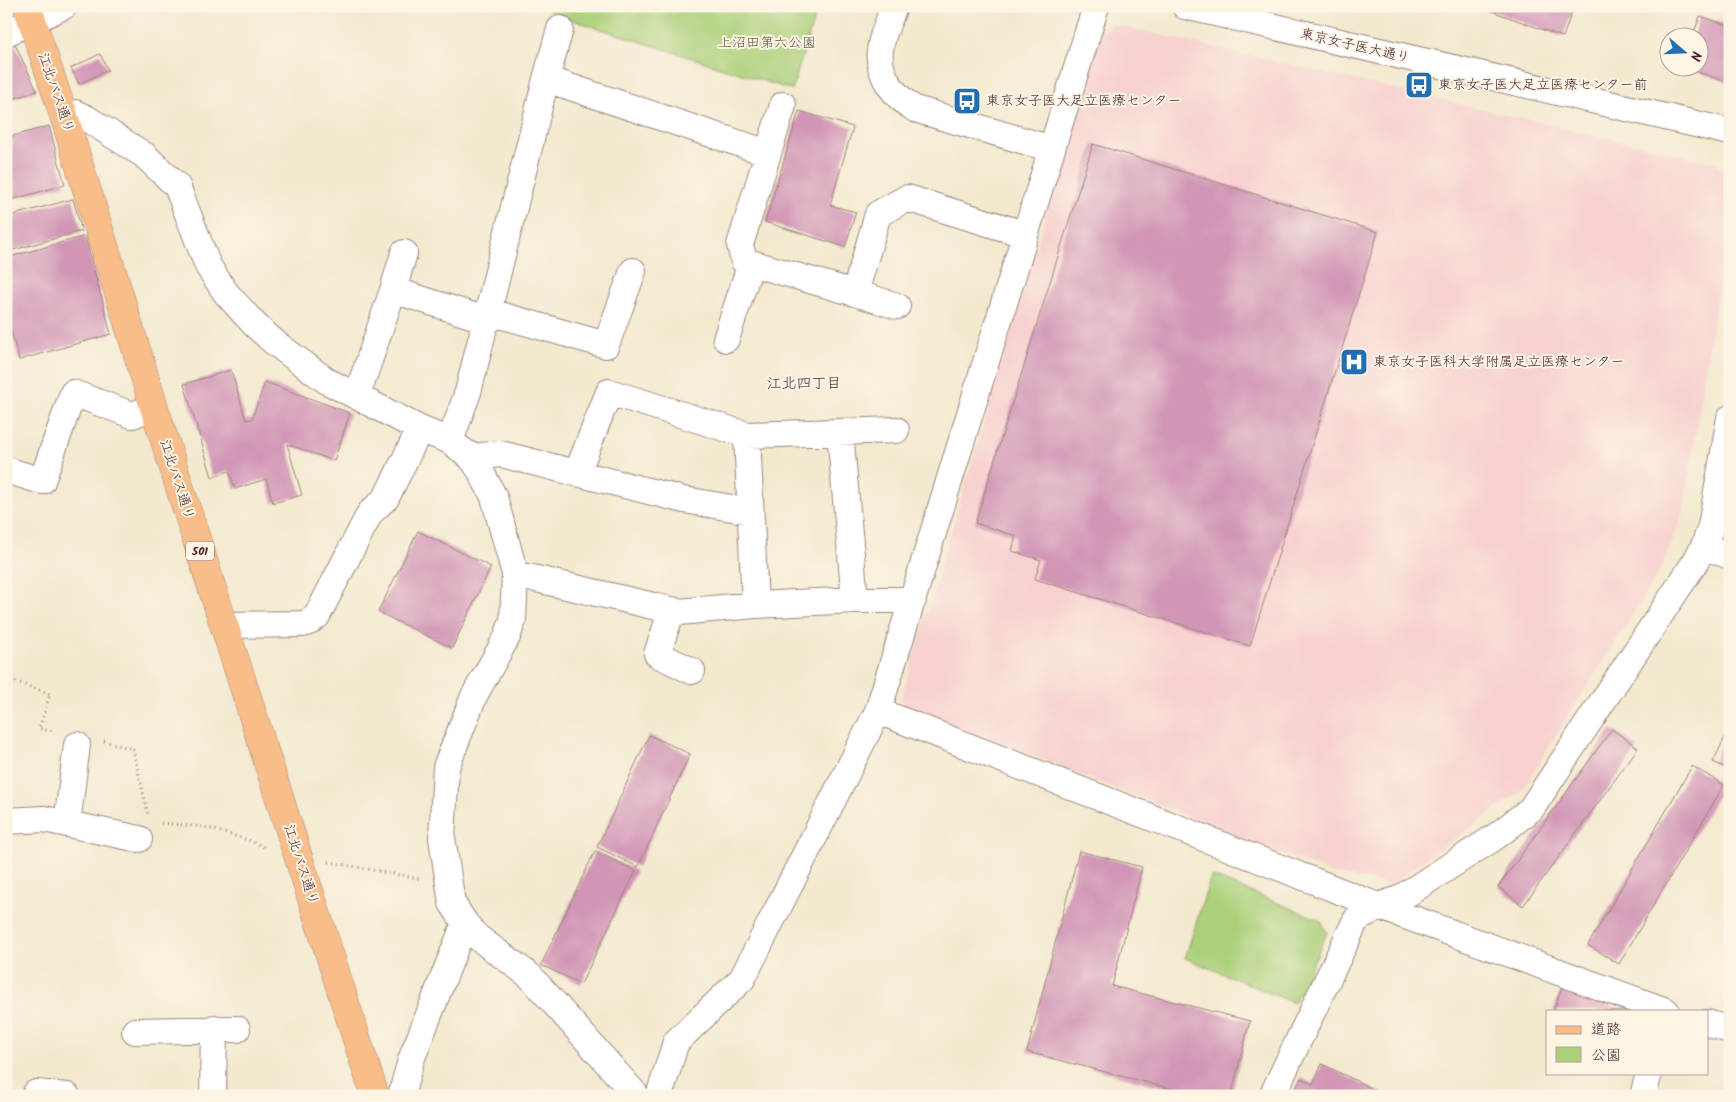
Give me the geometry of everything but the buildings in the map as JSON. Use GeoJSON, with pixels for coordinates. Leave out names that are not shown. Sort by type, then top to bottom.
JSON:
{"type":"FeatureCollection","features":[{"type":"Feature","properties":{"kind":"main road","name":"江北バス通り"},"geometry":{"type":"LineString","coordinates":[[29,13],[64,116],[154,407],[375,1096]]}},
{"type":"Feature","properties":{"kind":"street"},"geometry":{"type":"LineString","coordinates":[[6,33],[29,13],[64,6]]}},
{"type":"Feature","properties":{"kind":"street"},"geometry":{"type":"LineString","coordinates":[[894,6],[880,52],[880,63],[886,80],[900,99],[915,109],[1052,148]]}},
{"type":"Feature","properties":{"kind":"street"},"geometry":{"type":"LineString","coordinates":[[64,116],[75,113],[86,118],[144,155],[177,186],[208,266],[226,293],[255,325],[327,381],[420,429],[450,441],[471,457],[480,470],[494,497],[515,574],[513,620],[507,636],[474,696],[446,767],[442,838],[452,903],[477,937],[530,976],[640,1095],[676,1042],[742,979],[878,711],[1096,6]]}},
{"type":"Feature","properties":{"kind":"street","name":"東京女子医大通り"},"geometry":{"type":"LineString","coordinates":[[1184,6],[1730,132]]}},
{"type":"Feature","properties":{"kind":"street"},"geometry":{"type":"LineString","coordinates":[[450,441],[468,392],[560,29]]}},
{"type":"Feature","properties":{"kind":"street"},"geometry":{"type":"LineString","coordinates":[[546,79],[768,154]]}},
{"type":"Feature","properties":{"kind":"street"},"geometry":{"type":"LineString","coordinates":[[783,105],[740,245],[744,261],[897,306]]}},
{"type":"Feature","properties":{"kind":"street"},"geometry":{"type":"LineString","coordinates":[[855,293],[878,214],[907,198],[1024,234]]}},
{"type":"Feature","properties":{"kind":"street"},"geometry":{"type":"LineString","coordinates":[[357,396],[404,253]]}},
{"type":"Feature","properties":{"kind":"street"},"geometry":{"type":"LineString","coordinates":[[726,339],[751,263]]}},
{"type":"Feature","properties":{"kind":"street"},"geometry":{"type":"LineString","coordinates":[[393,290],[486,320],[500,315],[606,345],[634,271]]}},
{"type":"Feature","properties":{"kind":"street"},"geometry":{"type":"LineString","coordinates":[[577,473],[609,392],[747,435],[896,430]]}},
{"type":"Feature","properties":{"kind":"street"},"geometry":{"type":"LineString","coordinates":[[6,470],[42,481],[73,393],[132,415],[154,407]]}},
{"type":"Feature","properties":{"kind":"street"},"geometry":{"type":"LineString","coordinates":[[1272,1096],[1356,920],[1378,906],[1399,900],[1498,835],[1531,810],[1694,564],[1704,546],[1711,526],[1730,418]]}},
{"type":"Feature","properties":{"kind":"street"},"geometry":{"type":"LineString","coordinates":[[224,625],[303,624],[317,616],[370,513],[386,498],[420,429]]}},
{"type":"Feature","properties":{"kind":"street"},"geometry":{"type":"LineString","coordinates":[[840,432],[855,600]]}},
{"type":"Feature","properties":{"kind":"street"},"geometry":{"type":"LineString","coordinates":[[747,435],[755,604]]}},
{"type":"Feature","properties":{"kind":"street"},"geometry":{"type":"LineString","coordinates":[[471,457],[501,454],[684,500],[750,511]]}},
{"type":"Feature","properties":{"kind":"street"},"geometry":{"type":"LineString","coordinates":[[1704,546],[1730,556]]}},
{"type":"Feature","properties":{"kind":"street"},"geometry":{"type":"LineString","coordinates":[[515,574],[679,612],[755,604],[913,600]]}},
{"type":"Feature","properties":{"kind":"street"},"geometry":{"type":"LineString","coordinates":[[672,610],[657,654],[692,671]]}},
{"type":"Feature","properties":{"kind":"street"},"geometry":{"type":"LineString","coordinates":[[878,711],[1378,906],[1663,1010]]}},
{"type":"Feature","properties":{"kind":"street"},"geometry":{"type":"LineString","coordinates":[[67,824],[77,739]]}},
{"type":"Feature","properties":{"kind":"street"},"geometry":{"type":"LineString","coordinates":[[6,821],[44,819],[67,824],[144,830]]}},
{"type":"Feature","properties":{"kind":"street"},"geometry":{"type":"LineString","coordinates":[[401,1096],[411,1060],[465,922]]}},
{"type":"Feature","properties":{"kind":"street"},"geometry":{"type":"LineString","coordinates":[[1708,1023],[1730,1030]]}},
{"type":"Feature","properties":{"kind":"street"},"geometry":{"type":"LineString","coordinates":[[135,1030],[226,1028],[213,1096]]}},
{"type":"Feature","properties":{"kind":"street"},"geometry":{"type":"LineString","coordinates":[[1642,1096],[1649,1074]]}},
{"type":"Feature","properties":{"kind":"street"},"geometry":{"type":"LineString","coordinates":[[36,1092],[66,1096]]}},
{"type":"Feature","properties":{"kind":"path"},"geometry":{"type":"LineString","coordinates":[[6,678],[50,694],[40,730],[133,749],[144,830],[205,827],[248,840],[299,859],[449,884]]}},
{"type":"Feature","properties":{"kind":"shaded area","name":"東京女子医科大学附属足立医療センター"},"geometry":{"type":"Polygon","coordinates":[[[1112,24],[1716,163],[1730,178],[1730,211],[1683,513],[1660,571],[1521,791],[1391,884],[1333,874],[903,705],[901,699],[1101,32],[1112,24]]]}},
{"type":"Feature","properties":{"kind":"green space","name":"上沼田第六公園"},"geometry":{"type":"Polygon","coordinates":[[[547,6],[818,6],[792,90],[551,13],[547,6]]]}},
{"type":"Feature","properties":{"kind":"green space"},"geometry":{"type":"Polygon","coordinates":[[[1211,876],[1320,920],[1327,933],[1294,1003],[1185,958],[1211,876]]]}},
{"type":"Feature","properties":{"kind":"place","name":"東京女子医大足立医療センター前"},"geometry":{"type":"Point","coordinates":[1419,85]}},
{"type":"Feature","properties":{"kind":"place","name":"東京女子医大足立医療センター"},"geometry":{"type":"Point","coordinates":[967,101]}},
{"type":"Feature","properties":{"kind":"place","name":"東京女子医科大学附属足立医療センター"},"geometry":{"type":"Point","coordinates":[1354,362]}},
{"type":"Feature","properties":{"kind":"district","name":"江北四丁目"},"geometry":{"type":"Point","coordinates":[804,384]}}]}
